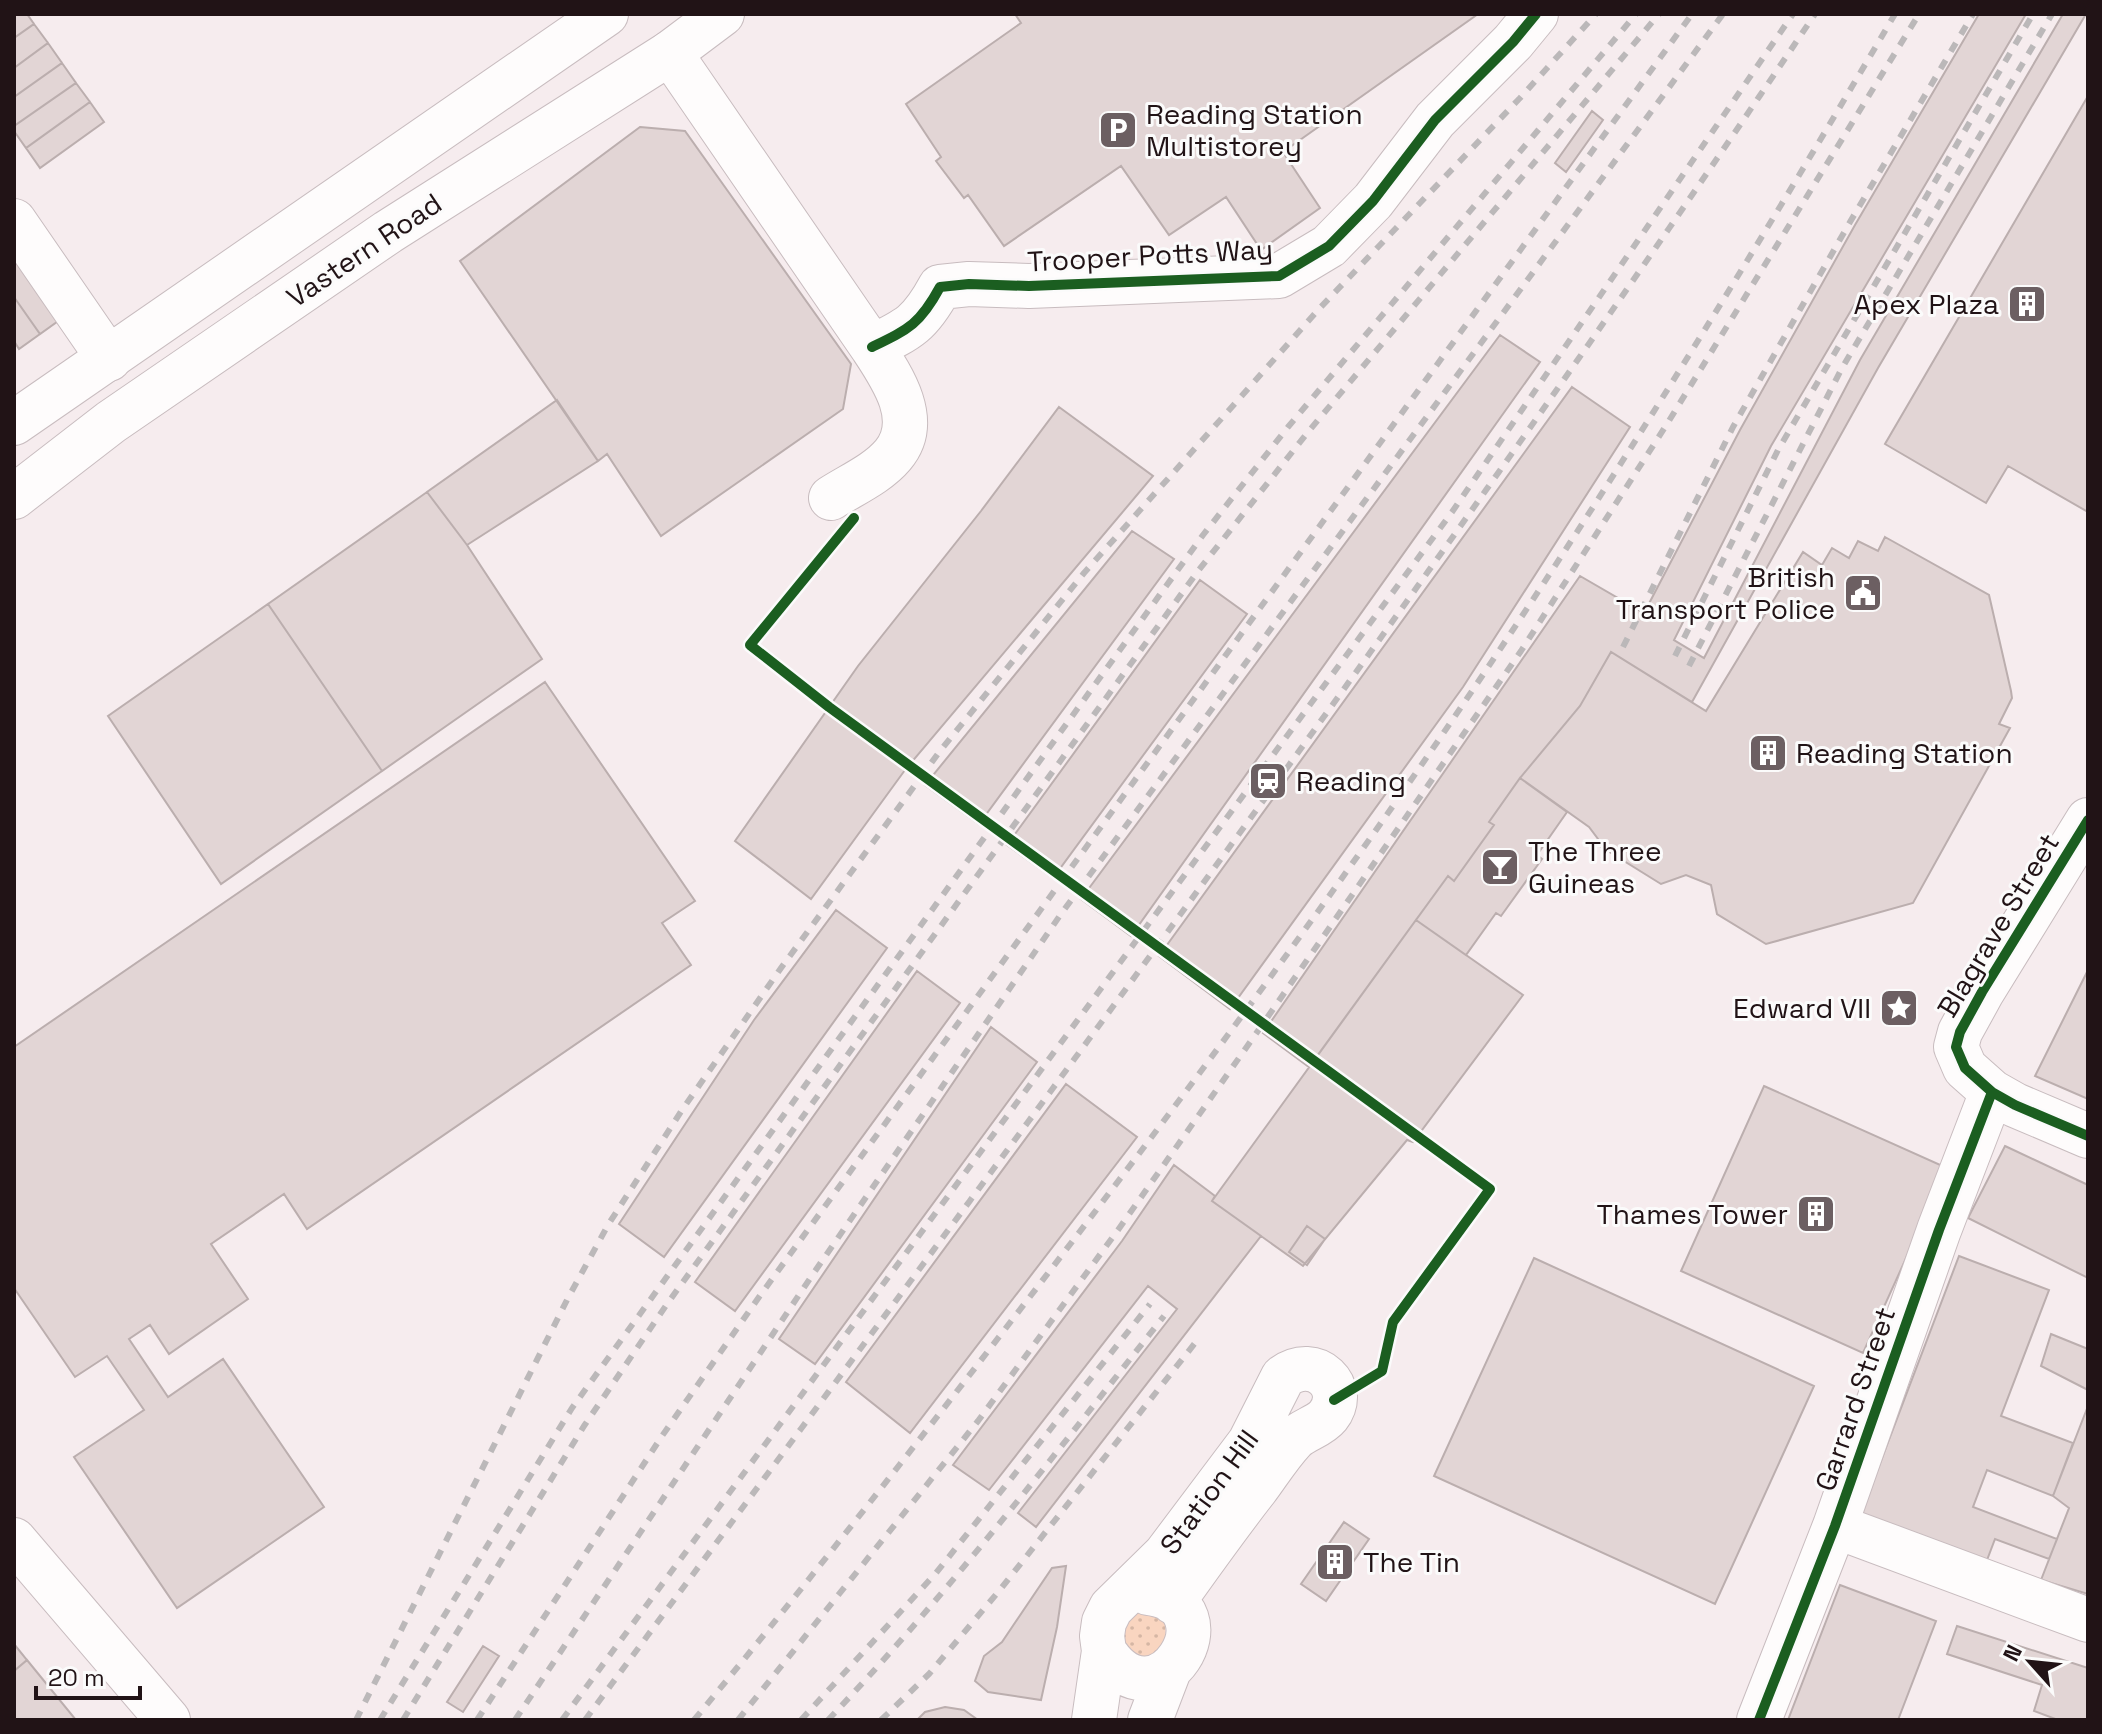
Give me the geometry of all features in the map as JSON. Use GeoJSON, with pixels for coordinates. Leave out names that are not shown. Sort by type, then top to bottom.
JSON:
{"type":"FeatureCollection","features":[{"type":"Feature","properties":{"kind":"street","name":"Vastern Road"},"geometry":{"type":"LineString","coordinates":[[14,423],[606,14]]}},
{"type":"Feature","properties":{"kind":"street","name":"Vastern Road"},"geometry":{"type":"LineString","coordinates":[[14,497],[111,422],[388,232],[670,53],[722,14]]}},
{"type":"Feature","properties":{"kind":"street","name":"Trooper Potts Way"},"geometry":{"type":"LineString","coordinates":[[872,347],[921,319],[940,287],[1279,276],[1329,246],[1373,201],[1435,120],[1513,42],[1536,14]]}},
{"type":"Feature","properties":{"kind":"street"},"geometry":{"type":"LineString","coordinates":[[670,53],[872,347],[903,402],[905,422],[901,444],[880,467],[831,498]]}},
{"type":"Feature","properties":{"kind":"street"},"geometry":{"type":"LineString","coordinates":[[14,221],[109,359]]}},
{"type":"Feature","properties":{"kind":"street","name":"Blagrave Street"},"geometry":{"type":"LineString","coordinates":[[1992,1092],[1965,1068],[1957,1056],[1960,1032],[2088,820]]}},
{"type":"Feature","properties":{"kind":"street"},"geometry":{"type":"LineString","coordinates":[[1992,1092],[2088,1136]]}},
{"type":"Feature","properties":{"kind":"street","name":"Garrard Street"},"geometry":{"type":"LineString","coordinates":[[1759,1720],[1835,1526],[1939,1230],[1992,1092]]}},
{"type":"Feature","properties":{"kind":"street","name":"Station Hill"},"geometry":{"type":"LineString","coordinates":[[1094,1720],[1104,1651],[1104,1622],[1111,1608],[1165,1555],[1250,1442],[1283,1377],[1303,1367],[1325,1375],[1335,1396],[1327,1418],[1294,1438],[1173,1602],[1152,1593],[1137,1593],[1123,1598]]}},
{"type":"Feature","properties":{"kind":"street"},"geometry":{"type":"LineString","coordinates":[[1835,1526],[2088,1620]]}},
{"type":"Feature","properties":{"kind":"street"},"geometry":{"type":"LineString","coordinates":[[14,1540],[168,1720]]}},
{"type":"Feature","properties":{"kind":"street"},"geometry":{"type":"LineString","coordinates":[[1104,1651],[1112,1664],[1124,1674],[1138,1679],[1168,1673],[1179,1663],[1189,1635],[1186,1620],[1173,1602]]}},
{"type":"Feature","properties":{"kind":"street"},"geometry":{"type":"LineString","coordinates":[[1150,1720],[1168,1673]]}},
{"type":"Feature","properties":{"kind":"shaded area"},"geometry":{"type":"Polygon","coordinates":[[[1134,1609],[1165,1615],[1166,1656],[1125,1657],[1118,1625],[1134,1609]]]}},
{"type":"Feature","properties":{"kind":"building"},"geometry":{"type":"Polygon","coordinates":[[[14,14],[27,14],[34,24],[14,38],[14,14]]]}},
{"type":"Feature","properties":{"kind":"building","name":"Reading Station Multistorey"},"geometry":{"type":"Polygon","coordinates":[[[1015,14],[1478,14],[1283,152],[1320,208],[1261,250],[1226,197],[1169,235],[1121,166],[1004,246],[968,195],[964,198],[936,161],[941,157],[906,104],[1021,23],[1015,14]]]}},
{"type":"Feature","properties":{"kind":"building"},"geometry":{"type":"Polygon","coordinates":[[[1979,14],[2026,14],[1771,446],[1674,640],[1704,658],[1860,360],[2063,14],[2086,14],[1878,368],[1692,702],[1611,652],[1580,706],[1520,778],[1489,822],[1494,825],[1454,881],[1448,876],[1309,1067],[1263,1033],[1580,576],[1644,613],[1740,430],[1855,225],[1979,14]]]}},
{"type":"Feature","properties":{"kind":"building"},"geometry":{"type":"Polygon","coordinates":[[[34,24],[48,43],[14,68],[14,38],[34,24]]]}},
{"type":"Feature","properties":{"kind":"building"},"geometry":{"type":"Polygon","coordinates":[[[48,43],[62,63],[14,97],[14,68],[48,43]]]}},
{"type":"Feature","properties":{"kind":"building"},"geometry":{"type":"Polygon","coordinates":[[[62,63],[76,83],[14,126],[14,97],[62,63]]]}},
{"type":"Feature","properties":{"kind":"building"},"geometry":{"type":"Polygon","coordinates":[[[76,83],[90,102],[26,148],[14,126],[76,83]]]}},
{"type":"Feature","properties":{"kind":"building","name":"Apex Plaza"},"geometry":{"type":"Polygon","coordinates":[[[2088,96],[2088,512],[2008,466],[1986,503],[1885,444],[2088,96]]]}},
{"type":"Feature","properties":{"kind":"building"},"geometry":{"type":"Polygon","coordinates":[[[90,102],[104,122],[40,168],[26,148],[90,102]]]}},
{"type":"Feature","properties":{"kind":"building"},"geometry":{"type":"Polygon","coordinates":[[[1592,111],[1603,120],[1566,172],[1555,163],[1592,111]]]}},
{"type":"Feature","properties":{"kind":"building"},"geometry":{"type":"Polygon","coordinates":[[[640,127],[685,131],[851,364],[843,409],[661,536],[607,454],[598,461],[460,261],[640,127]]]}},
{"type":"Feature","properties":{"kind":"building"},"geometry":{"type":"Polygon","coordinates":[[[14,252],[61,319],[40,334],[14,297],[14,252]]]}},
{"type":"Feature","properties":{"kind":"building"},"geometry":{"type":"Polygon","coordinates":[[[14,297],[40,334],[19,349],[14,341],[14,297]]]}},
{"type":"Feature","properties":{"kind":"building"},"geometry":{"type":"Polygon","coordinates":[[[1500,335],[1540,362],[1131,936],[1081,899],[1500,335]]]}},
{"type":"Feature","properties":{"kind":"building"},"geometry":{"type":"Polygon","coordinates":[[[1572,387],[1630,427],[1463,687],[1230,1009],[1159,956],[1572,387]]]}},
{"type":"Feature","properties":{"kind":"building"},"geometry":{"type":"Polygon","coordinates":[[[557,400],[598,461],[467,545],[427,492],[557,400]]]}},
{"type":"Feature","properties":{"kind":"building"},"geometry":{"type":"Polygon","coordinates":[[[1059,407],[1153,476],[905,770],[811,899],[735,841],[858,666],[1059,407]]]}},
{"type":"Feature","properties":{"kind":"building"},"geometry":{"type":"Polygon","coordinates":[[[427,492],[467,545],[542,659],[382,771],[268,604],[427,492]]]}},
{"type":"Feature","properties":{"kind":"building"},"geometry":{"type":"Polygon","coordinates":[[[1132,531],[1174,559],[979,824],[925,785],[1132,531]]]}},
{"type":"Feature","properties":{"kind":"building","name":"Reading Station"},"geometry":{"type":"Polygon","coordinates":[[[1885,537],[1989,595],[2012,698],[1999,724],[2010,728],[1913,903],[1766,944],[1717,914],[1711,885],[1686,875],[1661,884],[1600,846],[1589,827],[1520,778],[1580,706],[1611,652],[1706,711],[1803,552],[1822,565],[1832,548],[1849,558],[1858,541],[1878,551],[1885,537]]]}},
{"type":"Feature","properties":{"kind":"building"},"geometry":{"type":"Polygon","coordinates":[[[1200,580],[1247,614],[1053,878],[1007,845],[1200,580]]]}},
{"type":"Feature","properties":{"kind":"building"},"geometry":{"type":"Polygon","coordinates":[[[268,604],[382,771],[221,884],[108,716],[268,604]]]}},
{"type":"Feature","properties":{"kind":"building"},"geometry":{"type":"Polygon","coordinates":[[[545,682],[695,901],[662,923],[691,965],[307,1229],[284,1194],[211,1244],[248,1299],[169,1354],[150,1325],[129,1339],[168,1397],[223,1359],[324,1507],[177,1608],[74,1457],[144,1410],[107,1356],[75,1377],[14,1288],[14,1047],[545,682]]]}},
{"type":"Feature","properties":{"kind":"building","name":"The Three Guineas"},"geometry":{"type":"Polygon","coordinates":[[[1520,778],[1567,812],[1537,855],[1542,859],[1501,916],[1496,913],[1466,955],[1416,920],[1448,876],[1454,881],[1494,825],[1489,822],[1520,778]]]}},
{"type":"Feature","properties":{"kind":"building"},"geometry":{"type":"Polygon","coordinates":[[[836,910],[887,948],[664,1257],[619,1224],[754,1020],[836,910]]]}},
{"type":"Feature","properties":{"kind":"building"},"geometry":{"type":"Polygon","coordinates":[[[1416,920],[1523,995],[1413,1142],[1407,1140],[1303,1266],[1212,1201],[1416,920]]]}},
{"type":"Feature","properties":{"kind":"building"},"geometry":{"type":"Polygon","coordinates":[[[2088,970],[2088,1099],[2035,1076],[2088,970]]]}},
{"type":"Feature","properties":{"kind":"building"},"geometry":{"type":"Polygon","coordinates":[[[917,971],[960,1003],[735,1311],[695,1282],[917,971]]]}},
{"type":"Feature","properties":{"kind":"building"},"geometry":{"type":"Polygon","coordinates":[[[991,1027],[1037,1062],[815,1364],[779,1339],[991,1027]]]}},
{"type":"Feature","properties":{"kind":"building"},"geometry":{"type":"Polygon","coordinates":[[[1066,1084],[1137,1137],[910,1433],[846,1382],[1066,1084]]]}},
{"type":"Feature","properties":{"kind":"building","name":"Thames Tower"},"geometry":{"type":"Polygon","coordinates":[[[1764,1086],[1947,1168],[1863,1353],[1681,1271],[1764,1086]]]}},
{"type":"Feature","properties":{"kind":"building"},"geometry":{"type":"Polygon","coordinates":[[[2005,1146],[2088,1185],[2088,1278],[1968,1218],[2005,1146]]]}},
{"type":"Feature","properties":{"kind":"building"},"geometry":{"type":"Polygon","coordinates":[[[1174,1165],[1215,1196],[1212,1201],[1261,1236],[1036,1527],[1018,1513],[1177,1309],[1148,1286],[989,1490],[953,1465],[1122,1241],[1174,1165]]]}},
{"type":"Feature","properties":{"kind":"building"},"geometry":{"type":"Polygon","coordinates":[[[1307,1226],[1325,1239],[1307,1265],[1289,1252],[1307,1226]]]}},
{"type":"Feature","properties":{"kind":"building"},"geometry":{"type":"Polygon","coordinates":[[[1959,1256],[2049,1290],[2001,1416],[2073,1443],[2053,1496],[1987,1470],[1973,1507],[2057,1539],[2049,1559],[1995,1539],[1984,1568],[1858,1521],[1959,1256]]]}},
{"type":"Feature","properties":{"kind":"building"},"geometry":{"type":"Polygon","coordinates":[[[1534,1258],[1814,1386],[1715,1604],[1434,1476],[1534,1258]]]}},
{"type":"Feature","properties":{"kind":"building"},"geometry":{"type":"Polygon","coordinates":[[[2051,1334],[2088,1349],[2088,1390],[2041,1366],[2051,1334]]]}},
{"type":"Feature","properties":{"kind":"building"},"geometry":{"type":"Polygon","coordinates":[[[2088,1406],[2088,1594],[2041,1580],[2069,1508],[2053,1496],[2088,1406]]]}},
{"type":"Feature","properties":{"kind":"building","name":"The Tin"},"geometry":{"type":"Polygon","coordinates":[[[1344,1522],[1369,1539],[1326,1601],[1301,1584],[1344,1522]]]}},
{"type":"Feature","properties":{"kind":"building"},"geometry":{"type":"Polygon","coordinates":[[[1066,1566],[1041,1700],[988,1692],[975,1681],[984,1656],[1002,1642],[1052,1568],[1066,1566]]]}},
{"type":"Feature","properties":{"kind":"building"},"geometry":{"type":"Polygon","coordinates":[[[1840,1585],[1936,1621],[1898,1720],[1788,1720],[1840,1585]]]}},
{"type":"Feature","properties":{"kind":"building"},"geometry":{"type":"Polygon","coordinates":[[[1957,1626],[2088,1668],[2088,1720],[2058,1720],[2034,1711],[2042,1685],[1947,1654],[1957,1626]]]}},
{"type":"Feature","properties":{"kind":"building"},"geometry":{"type":"Polygon","coordinates":[[[14,1644],[27,1660],[14,1671],[14,1644]]]}},
{"type":"Feature","properties":{"kind":"building"},"geometry":{"type":"Polygon","coordinates":[[[483,1646],[499,1656],[463,1712],[447,1702],[483,1646]]]}},
{"type":"Feature","properties":{"kind":"building"},"geometry":{"type":"Polygon","coordinates":[[[27,1660],[76,1720],[14,1720],[14,1671],[27,1660]]]}},
{"type":"Feature","properties":{"kind":"building"},"geometry":{"type":"Polygon","coordinates":[[[945,1707],[964,1710],[978,1720],[917,1720],[925,1712],[945,1707]]]}},
{"type":"Feature","properties":{"kind":"railway"},"geometry":{"type":"LineString","coordinates":[[356,1720],[568,1298],[608,1225],[682,1110],[781,968],[940,751],[1084,573],[1319,309],[1596,14]]}},
{"type":"Feature","properties":{"kind":"railway"},"geometry":{"type":"LineString","coordinates":[[380,1720],[572,1408],[1203,535],[1288,427],[1636,14]]}},
{"type":"Feature","properties":{"kind":"railway"},"geometry":{"type":"LineString","coordinates":[[403,1720],[584,1426],[667,1304],[1198,571],[1308,432],[1659,14]]}},
{"type":"Feature","properties":{"kind":"railway"},"geometry":{"type":"LineString","coordinates":[[477,1720],[662,1436],[759,1297],[1692,14]]}},
{"type":"Feature","properties":{"kind":"railway"},"geometry":{"type":"LineString","coordinates":[[515,1720],[811,1277],[1061,914],[1723,14]]}},
{"type":"Feature","properties":{"kind":"railway"},"geometry":{"type":"LineString","coordinates":[[562,1720],[1452,512],[1793,14]]}},
{"type":"Feature","properties":{"kind":"railway"},"geometry":{"type":"LineString","coordinates":[[585,1720],[1364,661],[1667,231],[1815,14]]}},
{"type":"Feature","properties":{"kind":"railway"},"geometry":{"type":"LineString","coordinates":[[694,1720],[882,1487],[1065,1251],[1374,833],[1472,691],[1636,440],[1895,14]]}},
{"type":"Feature","properties":{"kind":"railway"},"geometry":{"type":"LineString","coordinates":[[738,1720],[978,1421],[1118,1230],[1521,651],[1667,424],[1919,14]]}},
{"type":"Feature","properties":{"kind":"railway"},"geometry":{"type":"LineString","coordinates":[[1623,647],[1733,427],[1973,14]]}},
{"type":"Feature","properties":{"kind":"railway"},"geometry":{"type":"LineString","coordinates":[[1675,656],[1778,450],[2033,14]]}},
{"type":"Feature","properties":{"kind":"railway"},"geometry":{"type":"LineString","coordinates":[[1689,666],[1842,368],[2052,14]]}},
{"type":"Feature","properties":{"kind":"railway"},"geometry":{"type":"LineString","coordinates":[[801,1720],[936,1573],[1150,1304]]}},
{"type":"Feature","properties":{"kind":"railway"},"geometry":{"type":"LineString","coordinates":[[828,1720],[959,1573],[1164,1316]]}},
{"type":"Feature","properties":{"kind":"railway"},"geometry":{"type":"LineString","coordinates":[[881,1720],[929,1674],[999,1591],[1199,1338]]}},
{"type":"Feature","properties":{"kind":"cycle path"},"geometry":{"type":"LineString","coordinates":[[872,347],[912,324],[940,287],[1279,276],[1329,246],[1373,201],[1435,120],[1513,42],[1536,14]]}},
{"type":"Feature","properties":{"kind":"cycle path"},"geometry":{"type":"LineString","coordinates":[[854,518],[750,645],[829,707],[1490,1189],[1393,1322],[1382,1371],[1334,1400]]}},
{"type":"Feature","properties":{"kind":"cycle path"},"geometry":{"type":"LineString","coordinates":[[2088,820],[1982,992],[1960,1032],[1956,1047],[1965,1068],[1992,1092],[2088,1136]]}},
{"type":"Feature","properties":{"kind":"cycle path"},"geometry":{"type":"LineString","coordinates":[[1759,1720],[1835,1526],[1939,1230],[1992,1092]]}},
{"type":"Feature","properties":{"kind":"place","name":"Reading Station Multistorey"},"geometry":{"type":"Point","coordinates":[1118,130]}},
{"type":"Feature","properties":{"kind":"place","name":"Apex Plaza"},"geometry":{"type":"Point","coordinates":[2027,304]}},
{"type":"Feature","properties":{"kind":"place","name":"British Transport Police"},"geometry":{"type":"Point","coordinates":[1863,593]}},
{"type":"Feature","properties":{"kind":"place","name":"Reading Station"},"geometry":{"type":"Point","coordinates":[1768,753]}},
{"type":"Feature","properties":{"kind":"place","name":"Reading"},"geometry":{"type":"Point","coordinates":[1268,781]}},
{"type":"Feature","properties":{"kind":"place","name":"The Three Guineas"},"geometry":{"type":"Point","coordinates":[1500,867]}},
{"type":"Feature","properties":{"kind":"place","name":"Edward VII"},"geometry":{"type":"Point","coordinates":[1899,1008]}},
{"type":"Feature","properties":{"kind":"place","name":"Thames Tower"},"geometry":{"type":"Point","coordinates":[1816,1214]}},
{"type":"Feature","properties":{"kind":"place","name":"The Tin"},"geometry":{"type":"Point","coordinates":[1335,1562]}}]}
